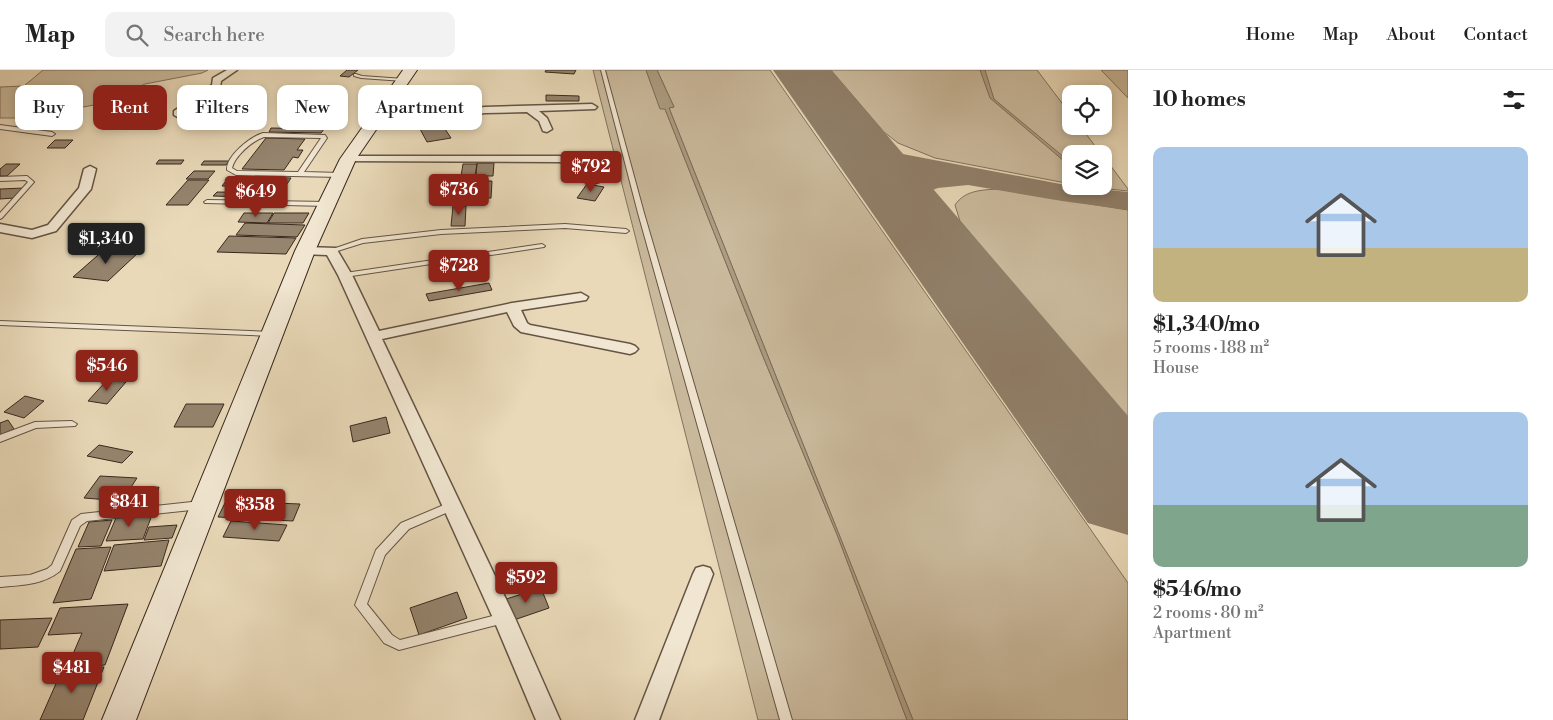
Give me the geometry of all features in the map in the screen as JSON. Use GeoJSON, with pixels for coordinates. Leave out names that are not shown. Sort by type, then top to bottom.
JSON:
{"type":"FeatureCollection","features":[{"type":"Feature","properties":{"kind":"main road"},"geometry":{"type":"LineString","coordinates":[[119,720],[305,251],[345,167],[369,130]]}},
{"type":"Feature","properties":{"kind":"street"},"geometry":{"type":"LineString","coordinates":[[218,85],[216,80],[232,70]]}},
{"type":"Feature","properties":{"kind":"street"},"geometry":{"type":"LineString","coordinates":[[482,112],[529,108],[592,107]]}},
{"type":"Feature","properties":{"kind":"street"},"geometry":{"type":"LineString","coordinates":[[529,108],[543,120],[547,129]]}},
{"type":"Feature","properties":{"kind":"street"},"geometry":{"type":"LineString","coordinates":[[345,167],[559,159],[598,163],[602,169],[595,180]]}},
{"type":"Feature","properties":{"kind":"street"},"geometry":{"type":"LineString","coordinates":[[0,228],[32,234],[52,228],[84,189],[90,169]]}},
{"type":"Feature","properties":{"kind":"street"},"geometry":{"type":"LineString","coordinates":[[305,251],[331,251],[345,275],[504,618],[548,720]]}},
{"type":"Feature","properties":{"kind":"street"},"geometry":{"type":"LineString","coordinates":[[373,337],[512,307],[581,297]]}},
{"type":"Feature","properties":{"kind":"street"},"geometry":{"type":"LineString","coordinates":[[512,307],[521,326],[526,328],[630,349]]}},
{"type":"Feature","properties":{"kind":"street"},"geometry":{"type":"LineString","coordinates":[[647,720],[702,574]]}},
{"type":"Feature","properties":{"kind":"lane"},"geometry":{"type":"LineString","coordinates":[[603,70],[641,213],[786,720]]}},
{"type":"Feature","properties":{"kind":"lane"},"geometry":{"type":"LineString","coordinates":[[356,75],[361,77],[407,75]]}},
{"type":"Feature","properties":{"kind":"lane"},"geometry":{"type":"LineString","coordinates":[[0,127],[52,134]]}},
{"type":"Feature","properties":{"kind":"lane"},"geometry":{"type":"LineString","coordinates":[[300,174],[324,138],[323,136],[256,136],[250,139],[230,164],[229,169],[236,173],[300,174],[345,167]]}},
{"type":"Feature","properties":{"kind":"lane"},"geometry":{"type":"LineString","coordinates":[[0,179],[27,178],[31,182],[0,217]]}},
{"type":"Feature","properties":{"kind":"lane"},"geometry":{"type":"LineString","coordinates":[[207,202],[327,204]]}},
{"type":"Feature","properties":{"kind":"lane"},"geometry":{"type":"LineString","coordinates":[[331,251],[362,241],[441,232],[514,230],[566,226],[626,231]]}},
{"type":"Feature","properties":{"kind":"lane"},"geometry":{"type":"LineString","coordinates":[[345,275],[542,246]]}},
{"type":"Feature","properties":{"kind":"lane"},"geometry":{"type":"LineString","coordinates":[[0,323],[95,329],[134,328],[272,334]]}},
{"type":"Feature","properties":{"kind":"lane"},"geometry":{"type":"LineString","coordinates":[[0,439],[35,424],[72,424]]}},
{"type":"Feature","properties":{"kind":"lane"},"geometry":{"type":"LineString","coordinates":[[0,582],[43,577],[52,572],[56,568],[76,523],[85,517],[204,505]]}},
{"type":"Feature","properties":{"kind":"lane"},"geometry":{"type":"LineString","coordinates":[[451,506],[406,526],[380,553],[361,605],[388,639],[399,645],[504,618]]}},
{"type":"Feature","properties":{"kind":"shaded area"},"geometry":{"type":"Polygon","coordinates":[[[43,70],[208,70],[202,73],[143,85],[93,85],[93,105],[83,107],[83,85],[25,85],[43,70]]]}},
{"type":"Feature","properties":{"kind":"shaded area"},"geometry":{"type":"Polygon","coordinates":[[[593,70],[646,70],[660,108],[665,109],[762,354],[838,537],[907,720],[758,720],[593,70]]]}},
{"type":"Feature","properties":{"kind":"shaded area"},"geometry":{"type":"Polygon","coordinates":[[[646,70],[657,70],[674,107],[669,108],[913,720],[907,720],[838,537],[762,354],[665,109],[660,109],[646,70]]]}},
{"type":"Feature","properties":{"kind":"shaded area"},"geometry":{"type":"Polygon","coordinates":[[[657,70],[770,70],[1128,583],[1128,720],[913,720],[669,108],[674,107],[657,70]]]}},
{"type":"Feature","properties":{"kind":"shaded area"},"geometry":{"type":"Polygon","coordinates":[[[831,70],[1037,70],[1062,103],[1062,135],[1087,135],[1094,145],[1062,145],[1062,182],[935,158],[898,143],[884,132],[831,70]]]}},
{"type":"Feature","properties":{"kind":"shaded area"},"geometry":{"type":"Polygon","coordinates":[[[980,70],[985,70],[994,99],[1062,156],[1062,159],[990,98],[980,70]]]}},
{"type":"Feature","properties":{"kind":"shaded area"},"geometry":{"type":"Polygon","coordinates":[[[1101,70],[1128,70],[1128,98],[1101,70]]]}},
{"type":"Feature","properties":{"kind":"shaded area"},"geometry":{"type":"Polygon","coordinates":[[[15,86],[15,118],[0,118],[0,87],[15,86]]]}},
{"type":"Feature","properties":{"kind":"shaded area"},"geometry":{"type":"Polygon","coordinates":[[[1112,168],[1128,189],[1128,191],[1112,189],[1112,168]]]}},
{"type":"Feature","properties":{"kind":"shaded area"},"geometry":{"type":"Polygon","coordinates":[[[998,189],[1128,210],[1128,420],[960,221],[955,205],[959,200],[974,192],[998,189]]]}},
{"type":"Feature","properties":{"kind":"building"},"geometry":{"type":"Polygon","coordinates":[[[347,70],[358,70],[349,77],[340,76],[347,70]]]}},
{"type":"Feature","properties":{"kind":"building"},"geometry":{"type":"Polygon","coordinates":[[[546,70],[576,70],[574,74],[545,72],[546,70]]]}},
{"type":"Feature","properties":{"kind":"building"},"geometry":{"type":"Polygon","coordinates":[[[546,95],[579,96],[579,101],[546,101],[546,95]]]}},
{"type":"Feature","properties":{"kind":"building"},"geometry":{"type":"Polygon","coordinates":[[[271,128],[277,128],[277,130],[323,130],[321,133],[269,132],[271,128]]]}},
{"type":"Feature","properties":{"kind":"building"},"geometry":{"type":"Polygon","coordinates":[[[421,130],[446,130],[451,138],[427,142],[421,130]]]}},
{"type":"Feature","properties":{"kind":"building"},"geometry":{"type":"Polygon","coordinates":[[[266,138],[305,139],[297,150],[303,150],[298,158],[293,157],[284,170],[242,169],[266,138]]]}},
{"type":"Feature","properties":{"kind":"building"},"geometry":{"type":"Polygon","coordinates":[[[55,140],[73,140],[65,148],[47,148],[55,140]]]}},
{"type":"Feature","properties":{"kind":"building"},"geometry":{"type":"Polygon","coordinates":[[[159,160],[184,160],[181,164],[156,164],[159,160]]]}},
{"type":"Feature","properties":{"kind":"building"},"geometry":{"type":"Polygon","coordinates":[[[204,161],[229,161],[226,165],[201,165],[204,161]]]}},
{"type":"Feature","properties":{"kind":"building"},"geometry":{"type":"Polygon","coordinates":[[[477,163],[494,163],[493,176],[476,176],[477,163]]]}},
{"type":"Feature","properties":{"kind":"building"},"geometry":{"type":"Polygon","coordinates":[[[6,164],[20,164],[7,176],[0,176],[0,169],[6,164]]]}},
{"type":"Feature","properties":{"kind":"building"},"geometry":{"type":"Polygon","coordinates":[[[463,164],[477,164],[475,176],[461,176],[463,164]]]}},
{"type":"Feature","properties":{"kind":"building"},"geometry":{"type":"Polygon","coordinates":[[[194,171],[215,171],[208,179],[186,179],[194,171]]]}},
{"type":"Feature","properties":{"kind":"building"},"geometry":{"type":"Polygon","coordinates":[[[229,177],[291,178],[285,187],[222,186],[229,177]]]}},
{"type":"Feature","properties":{"kind":"building"},"geometry":{"type":"Polygon","coordinates":[[[188,180],[209,180],[188,205],[166,205],[188,180]]]}},
{"type":"Feature","properties":{"kind":"building"},"geometry":{"type":"Polygon","coordinates":[[[479,181],[492,181],[491,198],[478,198],[479,181]]]}},
{"type":"Feature","properties":{"kind":"building"},"geometry":{"type":"Polygon","coordinates":[[[587,184],[604,187],[595,201],[577,198],[587,184]]]}},
{"type":"Feature","properties":{"kind":"building"},"geometry":{"type":"Polygon","coordinates":[[[24,188],[14,198],[0,199],[0,189],[24,188]]]}},
{"type":"Feature","properties":{"kind":"building"},"geometry":{"type":"Polygon","coordinates":[[[217,192],[278,193],[275,198],[213,196],[217,192]]]}},
{"type":"Feature","properties":{"kind":"building"},"geometry":{"type":"Polygon","coordinates":[[[453,206],[466,206],[465,226],[451,226],[453,206]]]}},
{"type":"Feature","properties":{"kind":"building"},"geometry":{"type":"Polygon","coordinates":[[[244,213],[273,213],[267,223],[238,222],[244,213]]]}},
{"type":"Feature","properties":{"kind":"building"},"geometry":{"type":"Polygon","coordinates":[[[274,213],[309,213],[303,223],[268,223],[274,213]]]}},
{"type":"Feature","properties":{"kind":"building"},"geometry":{"type":"Polygon","coordinates":[[[245,223],[305,225],[297,237],[236,235],[245,223]]]}},
{"type":"Feature","properties":{"kind":"building"},"geometry":{"type":"Polygon","coordinates":[[[229,236],[296,238],[286,254],[217,252],[229,236]]]}},
{"type":"Feature","properties":{"kind":"building"},"geometry":{"type":"Polygon","coordinates":[[[105,249],[139,252],[108,281],[73,277],[105,249]]]}},
{"type":"Feature","properties":{"kind":"building"},"geometry":{"type":"Polygon","coordinates":[[[489,283],[492,290],[429,301],[426,294],[489,283]]]}},
{"type":"Feature","properties":{"kind":"building"},"geometry":{"type":"Polygon","coordinates":[[[107,380],[126,382],[107,404],[88,401],[107,380]]]}},
{"type":"Feature","properties":{"kind":"building"},"geometry":{"type":"Polygon","coordinates":[[[25,396],[44,401],[24,418],[4,412],[25,396]]]}},
{"type":"Feature","properties":{"kind":"building"},"geometry":{"type":"Polygon","coordinates":[[[186,404],[224,404],[213,427],[174,427],[186,404]]]}},
{"type":"Feature","properties":{"kind":"building"},"geometry":{"type":"Polygon","coordinates":[[[386,417],[390,433],[353,442],[350,426],[386,417]]]}},
{"type":"Feature","properties":{"kind":"building"},"geometry":{"type":"Polygon","coordinates":[[[8,420],[14,429],[0,435],[0,423],[8,420]]]}},
{"type":"Feature","properties":{"kind":"building"},"geometry":{"type":"Polygon","coordinates":[[[99,445],[133,452],[122,463],[87,456],[99,445]]]}},
{"type":"Feature","properties":{"kind":"building"},"geometry":{"type":"Polygon","coordinates":[[[100,476],[137,478],[122,501],[84,498],[100,476]]]}},
{"type":"Feature","properties":{"kind":"building"},"geometry":{"type":"Polygon","coordinates":[[[159,487],[154,505],[125,508],[131,490],[159,487]]]}},
{"type":"Feature","properties":{"kind":"building"},"geometry":{"type":"Polygon","coordinates":[[[226,501],[300,504],[293,521],[218,517],[226,501]]]}},
{"type":"Feature","properties":{"kind":"building"},"geometry":{"type":"Polygon","coordinates":[[[152,515],[143,539],[106,541],[116,518],[152,515]]]}},
{"type":"Feature","properties":{"kind":"building"},"geometry":{"type":"Polygon","coordinates":[[[112,520],[101,546],[78,547],[89,522],[112,520]]]}},
{"type":"Feature","properties":{"kind":"building"},"geometry":{"type":"Polygon","coordinates":[[[231,521],[287,525],[279,541],[223,537],[231,521]]]}},
{"type":"Feature","properties":{"kind":"building"},"geometry":{"type":"Polygon","coordinates":[[[177,525],[172,538],[144,540],[149,527],[177,525]]]}},
{"type":"Feature","properties":{"kind":"building"},"geometry":{"type":"Polygon","coordinates":[[[169,540],[161,566],[104,571],[114,545],[169,540]]]}},
{"type":"Feature","properties":{"kind":"building"},"geometry":{"type":"Polygon","coordinates":[[[111,547],[91,599],[53,603],[76,549],[111,547]]]}},
{"type":"Feature","properties":{"kind":"building"},"geometry":{"type":"Polygon","coordinates":[[[541,588],[549,608],[511,621],[503,600],[541,588]]]}},
{"type":"Feature","properties":{"kind":"building"},"geometry":{"type":"Polygon","coordinates":[[[457,592],[467,618],[419,635],[410,608],[457,592]]]}},
{"type":"Feature","properties":{"kind":"building"},"geometry":{"type":"Polygon","coordinates":[[[128,604],[105,665],[67,668],[82,633],[48,635],[60,608],[128,604]]]}},
{"type":"Feature","properties":{"kind":"building"},"geometry":{"type":"Polygon","coordinates":[[[52,618],[38,647],[0,649],[0,620],[52,618]]]}},
{"type":"Feature","properties":{"kind":"building"},"geometry":{"type":"Polygon","coordinates":[[[104,667],[83,720],[40,720],[62,670],[104,667]]]}},
{"type":"Feature","properties":{"kind":"taxiway"},"geometry":{"type":"LineString","coordinates":[[866,155],[1029,188],[1128,201]]}},
{"type":"Feature","properties":{"kind":"taxiway"},"geometry":{"type":"LineString","coordinates":[[905,205],[914,190],[920,185],[944,178],[961,178]]}},
{"type":"Feature","properties":{"kind":"runway"},"geometry":{"type":"LineString","coordinates":[[801,70],[1128,493]]}}]}
